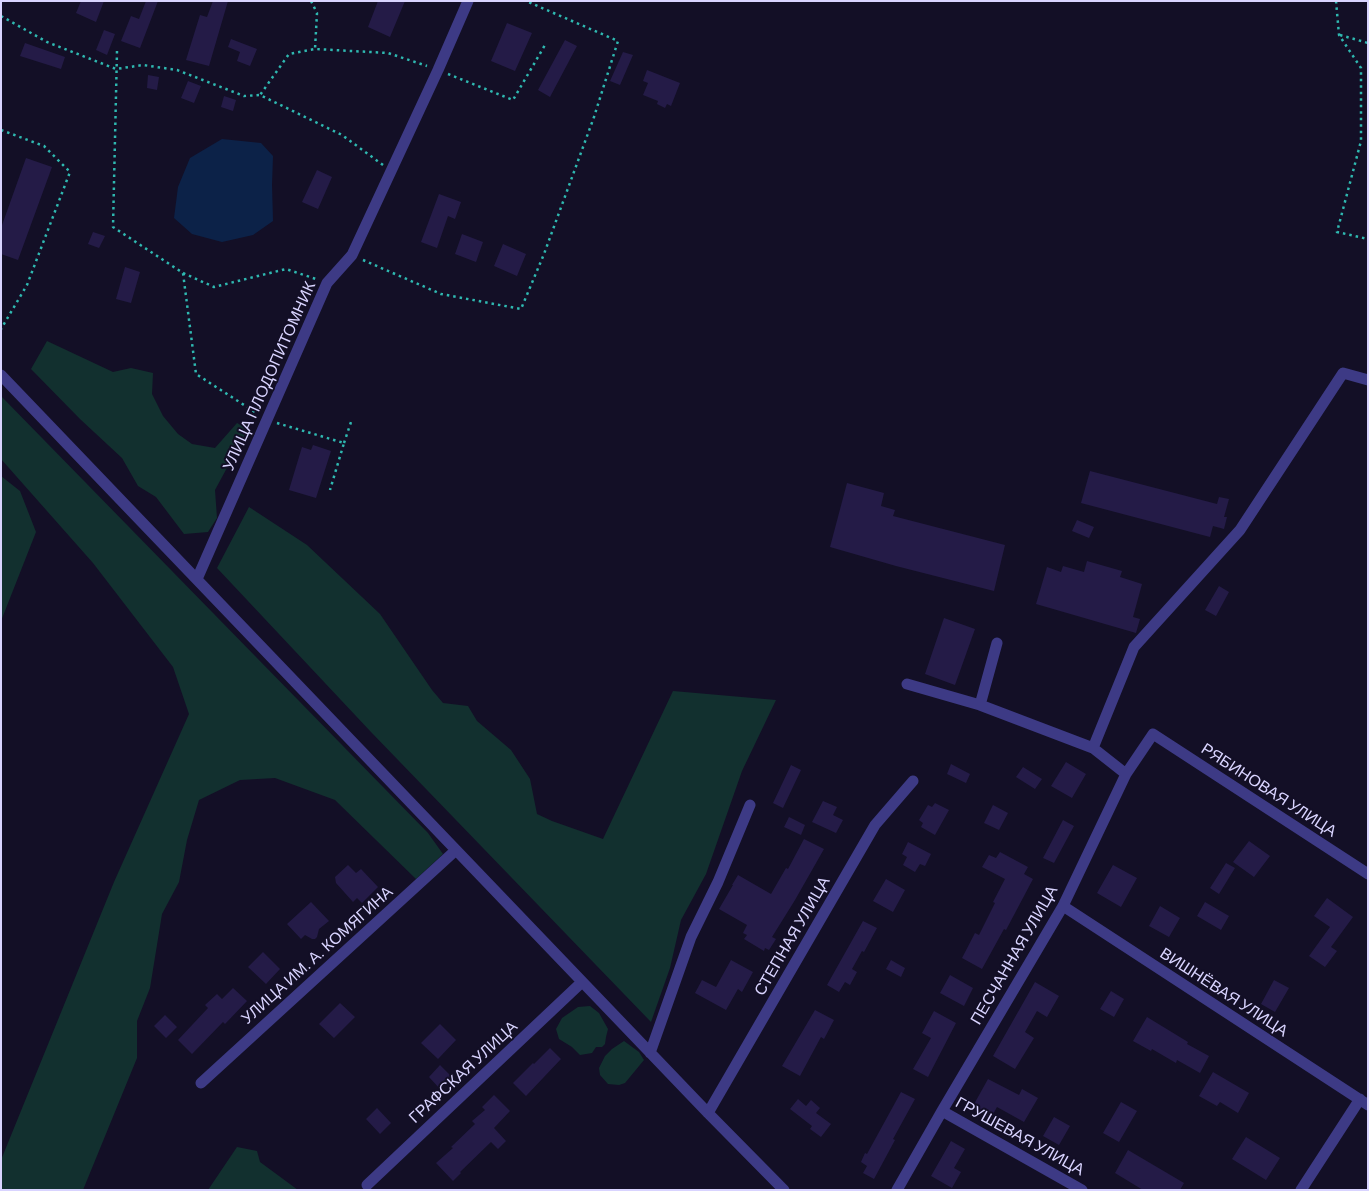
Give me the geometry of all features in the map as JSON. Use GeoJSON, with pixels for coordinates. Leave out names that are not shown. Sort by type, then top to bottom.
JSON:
{"type":"FeatureCollection","features":[{"type":"Feature","properties":{"kind":"street","name":"УЛИЦА ПЛОДОПИТОМНИК"},"geometry":{"type":"LineString","coordinates":[[197,579],[327,282],[352,255],[468,1]]}},
{"type":"Feature","properties":{"kind":"street"},"geometry":{"type":"LineString","coordinates":[[1094,748],[1134,646],[1240,530],[1343,373],[1368,380]]}},
{"type":"Feature","properties":{"kind":"street"},"geometry":{"type":"LineString","coordinates":[[1,375],[708,1114],[784,1190]]}},
{"type":"Feature","properties":{"kind":"street"},"geometry":{"type":"LineString","coordinates":[[980,705],[996,643]]}},
{"type":"Feature","properties":{"kind":"street"},"geometry":{"type":"LineString","coordinates":[[907,684],[980,705],[1094,748],[1126,774]]}},
{"type":"Feature","properties":{"kind":"street","name":"ПЕСЧАННАЯ УЛИЦА"},"geometry":{"type":"LineString","coordinates":[[897,1190],[1062,906],[1126,774],[1153,734]]}},
{"type":"Feature","properties":{"kind":"street","name":"РЯБИНОВАЯ УЛИЦА"},"geometry":{"type":"LineString","coordinates":[[1153,734],[1368,874]]}},
{"type":"Feature","properties":{"kind":"street","name":"СТЕПНАЯ УЛИЦА"},"geometry":{"type":"LineString","coordinates":[[708,1114],[875,825],[913,781]]}},
{"type":"Feature","properties":{"kind":"street"},"geometry":{"type":"LineString","coordinates":[[650,1052],[691,937],[718,882],[750,805]]}},
{"type":"Feature","properties":{"kind":"street","name":"УЛИЦА ИМ. А. КОМЯГИНА"},"geometry":{"type":"LineString","coordinates":[[201,1083],[456,850]]}},
{"type":"Feature","properties":{"kind":"street","name":"ВИШНЁВАЯ УЛИЦА"},"geometry":{"type":"LineString","coordinates":[[1062,906],[1364,1102]]}},
{"type":"Feature","properties":{"kind":"street","name":"ГРАФСКАЯ УЛИЦА"},"geometry":{"type":"LineString","coordinates":[[367,1185],[582,982]]}},
{"type":"Feature","properties":{"kind":"street"},"geometry":{"type":"LineString","coordinates":[[1301,1190],[1364,1102]]}},
{"type":"Feature","properties":{"kind":"street","name":"ГРУШЕВАЯ УЛИЦА"},"geometry":{"type":"LineString","coordinates":[[942,1111],[1082,1190]]}},
{"type":"Feature","properties":{"kind":"path"},"geometry":{"type":"LineString","coordinates":[[311,1],[316,13],[315,50]]}},
{"type":"Feature","properties":{"kind":"path"},"geometry":{"type":"LineString","coordinates":[[352,255],[441,294],[521,309],[544,254],[594,117],[618,40],[526,1]]}},
{"type":"Feature","properties":{"kind":"path"},"geometry":{"type":"LineString","coordinates":[[1336,1],[1339,35],[1361,68],[1360,141],[1337,232],[1368,239]]}},
{"type":"Feature","properties":{"kind":"path"},"geometry":{"type":"LineString","coordinates":[[1,16],[47,42],[116,69],[143,65],[177,70],[244,96],[260,96],[342,135],[391,171]]}},
{"type":"Feature","properties":{"kind":"path"},"geometry":{"type":"LineString","coordinates":[[1339,35],[1368,43]]}},
{"type":"Feature","properties":{"kind":"path"},"geometry":{"type":"LineString","coordinates":[[260,96],[289,54],[315,50],[388,53],[438,70],[513,100],[545,45]]}},
{"type":"Feature","properties":{"kind":"path"},"geometry":{"type":"LineString","coordinates":[[117,51],[113,227],[183,273],[214,287],[286,270],[327,282]]}},
{"type":"Feature","properties":{"kind":"path"},"geometry":{"type":"LineString","coordinates":[[1,130],[44,146],[70,172],[27,285],[1,329]]}},
{"type":"Feature","properties":{"kind":"path"},"geometry":{"type":"LineString","coordinates":[[183,273],[196,374],[267,420],[344,443]]}},
{"type":"Feature","properties":{"kind":"path"},"geometry":{"type":"LineString","coordinates":[[330,490],[352,419]]}},
{"type":"Feature","properties":{"kind":"green space"},"geometry":{"type":"Polygon","coordinates":[[[47,341],[113,372],[131,368],[153,373],[152,394],[163,416],[178,434],[192,444],[215,448],[237,423],[248,429],[215,490],[217,518],[208,532],[184,534],[156,497],[138,486],[122,458],[31,369],[47,341]]]}},
{"type":"Feature","properties":{"kind":"green space"},"geometry":{"type":"Polygon","coordinates":[[[1,396],[428,833],[443,854],[416,879],[335,800],[275,778],[240,780],[199,800],[187,840],[179,882],[162,914],[150,988],[137,1021],[137,1058],[83,1190],[1,1190],[1,1160],[114,882],[189,714],[173,667],[93,563],[1,459],[1,396]]]}},
{"type":"Feature","properties":{"kind":"green space"},"geometry":{"type":"Polygon","coordinates":[[[1,476],[20,491],[36,532],[1,621],[1,476]]]}},
{"type":"Feature","properties":{"kind":"green space"},"geometry":{"type":"Polygon","coordinates":[[[249,507],[307,545],[380,614],[443,703],[468,706],[477,721],[511,750],[530,779],[537,814],[552,821],[603,839],[673,691],[776,700],[742,771],[706,874],[681,920],[670,968],[651,1022],[371,732],[217,568],[249,507]]]}},
{"type":"Feature","properties":{"kind":"green space"},"geometry":{"type":"Polygon","coordinates":[[[590,1006],[599,1013],[608,1029],[605,1044],[602,1047],[596,1047],[592,1053],[580,1055],[572,1047],[559,1039],[556,1029],[562,1018],[578,1007],[590,1006]]]}},
{"type":"Feature","properties":{"kind":"green space"},"geometry":{"type":"Polygon","coordinates":[[[624,1041],[639,1052],[644,1060],[625,1083],[619,1085],[608,1084],[600,1075],[599,1068],[605,1056],[624,1041]]]}},
{"type":"Feature","properties":{"kind":"green space"},"geometry":{"type":"Polygon","coordinates":[[[237,1147],[257,1151],[260,1162],[298,1190],[208,1190],[237,1147]]]}},
{"type":"Feature","properties":{"kind":"water"},"geometry":{"type":"Polygon","coordinates":[[[222,139],[261,143],[273,156],[273,221],[253,235],[222,242],[192,234],[174,218],[178,187],[190,158],[222,139]]]}},
{"type":"Feature","properties":{"kind":"building"},"geometry":{"type":"Polygon","coordinates":[[[81,1],[104,1],[96,22],[76,13],[81,1]]]}},
{"type":"Feature","properties":{"kind":"building"},"geometry":{"type":"Polygon","coordinates":[[[146,1],[158,1],[140,48],[121,41],[131,16],[139,19],[146,1]]]}},
{"type":"Feature","properties":{"kind":"building"},"geometry":{"type":"Polygon","coordinates":[[[213,1],[228,1],[209,66],[186,60],[200,15],[207,17],[213,1]]]}},
{"type":"Feature","properties":{"kind":"building"},"geometry":{"type":"Polygon","coordinates":[[[378,1],[405,1],[390,37],[368,27],[378,1]]]}},
{"type":"Feature","properties":{"kind":"building"},"geometry":{"type":"Polygon","coordinates":[[[507,23],[532,33],[515,71],[491,61],[507,23]]]}},
{"type":"Feature","properties":{"kind":"building"},"geometry":{"type":"Polygon","coordinates":[[[104,30],[115,34],[107,55],[96,50],[104,30]]]}},
{"type":"Feature","properties":{"kind":"building"},"geometry":{"type":"Polygon","coordinates":[[[231,39],[257,49],[250,66],[237,61],[240,52],[228,47],[231,39]]]}},
{"type":"Feature","properties":{"kind":"building"},"geometry":{"type":"Polygon","coordinates":[[[565,40],[577,46],[550,97],[538,90],[565,40]]]}},
{"type":"Feature","properties":{"kind":"building"},"geometry":{"type":"Polygon","coordinates":[[[25,43],[65,57],[61,69],[20,56],[25,43]]]}},
{"type":"Feature","properties":{"kind":"building"},"geometry":{"type":"Polygon","coordinates":[[[623,52],[633,55],[620,85],[610,81],[623,52]]]}},
{"type":"Feature","properties":{"kind":"building"},"geometry":{"type":"Polygon","coordinates":[[[647,70],[680,83],[671,106],[667,104],[665,108],[657,104],[658,101],[643,95],[648,83],[643,81],[647,70]]]}},
{"type":"Feature","properties":{"kind":"building"},"geometry":{"type":"Polygon","coordinates":[[[148,75],[159,77],[157,90],[147,88],[148,75]]]}},
{"type":"Feature","properties":{"kind":"building"},"geometry":{"type":"Polygon","coordinates":[[[188,81],[201,86],[194,103],[181,98],[188,81]]]}},
{"type":"Feature","properties":{"kind":"building"},"geometry":{"type":"Polygon","coordinates":[[[224,96],[236,100],[233,111],[221,107],[224,96]]]}},
{"type":"Feature","properties":{"kind":"building"},"geometry":{"type":"Polygon","coordinates":[[[26,158],[52,167],[18,260],[1,254],[1,228],[26,158]]]}},
{"type":"Feature","properties":{"kind":"building"},"geometry":{"type":"Polygon","coordinates":[[[317,170],[332,177],[318,209],[302,202],[317,170]]]}},
{"type":"Feature","properties":{"kind":"building"},"geometry":{"type":"Polygon","coordinates":[[[439,194],[461,202],[455,219],[448,216],[437,248],[421,242],[439,194]]]}},
{"type":"Feature","properties":{"kind":"building"},"geometry":{"type":"Polygon","coordinates":[[[93,232],[105,236],[99,248],[88,244],[93,232]]]}},
{"type":"Feature","properties":{"kind":"building"},"geometry":{"type":"Polygon","coordinates":[[[462,234],[483,242],[476,262],[455,254],[462,234]]]}},
{"type":"Feature","properties":{"kind":"building"},"geometry":{"type":"Polygon","coordinates":[[[503,244],[526,254],[517,276],[494,266],[503,244]]]}},
{"type":"Feature","properties":{"kind":"building"},"geometry":{"type":"Polygon","coordinates":[[[125,267],[140,272],[131,303],[116,299],[125,267]]]}},
{"type":"Feature","properties":{"kind":"building"},"geometry":{"type":"Polygon","coordinates":[[[313,445],[331,451],[316,498],[289,490],[302,447],[311,450],[313,445]]]}},
{"type":"Feature","properties":{"kind":"building"},"geometry":{"type":"Polygon","coordinates":[[[1090,471],[1217,504],[1219,497],[1229,499],[1224,517],[1227,517],[1224,529],[1213,526],[1210,537],[1081,503],[1090,471]]]}},
{"type":"Feature","properties":{"kind":"building"},"geometry":{"type":"Polygon","coordinates":[[[847,483],[884,493],[881,506],[895,510],[893,516],[1005,545],[994,591],[830,547],[847,483]]]}},
{"type":"Feature","properties":{"kind":"building"},"geometry":{"type":"Polygon","coordinates":[[[1077,520],[1094,527],[1089,538],[1072,531],[1077,520]]]}},
{"type":"Feature","properties":{"kind":"building"},"geometry":{"type":"Polygon","coordinates":[[[1087,561],[1122,571],[1120,577],[1142,584],[1133,617],[1140,619],[1136,633],[1036,604],[1047,567],[1061,572],[1063,566],[1084,572],[1087,561]]]}},
{"type":"Feature","properties":{"kind":"building"},"geometry":{"type":"Polygon","coordinates":[[[1219,586],[1229,592],[1216,616],[1205,610],[1219,586]]]}},
{"type":"Feature","properties":{"kind":"building"},"geometry":{"type":"Polygon","coordinates":[[[944,618],[975,629],[955,685],[925,674],[944,618]]]}},
{"type":"Feature","properties":{"kind":"building"},"geometry":{"type":"Polygon","coordinates":[[[1066,762],[1086,774],[1072,798],[1051,786],[1066,762]]]}},
{"type":"Feature","properties":{"kind":"building"},"geometry":{"type":"Polygon","coordinates":[[[951,764],[970,774],[966,783],[947,774],[951,764]]]}},
{"type":"Feature","properties":{"kind":"building"},"geometry":{"type":"Polygon","coordinates":[[[791,765],[801,770],[783,808],[773,803],[791,765]]]}},
{"type":"Feature","properties":{"kind":"building"},"geometry":{"type":"Polygon","coordinates":[[[1023,767],[1042,779],[1035,789],[1016,777],[1023,767]]]}},
{"type":"Feature","properties":{"kind":"building"},"geometry":{"type":"Polygon","coordinates":[[[823,801],[837,807],[833,815],[843,820],[836,833],[812,822],[823,801]]]}},
{"type":"Feature","properties":{"kind":"building"},"geometry":{"type":"Polygon","coordinates":[[[935,803],[949,810],[935,835],[921,827],[923,823],[919,820],[928,805],[932,807],[935,803]]]}},
{"type":"Feature","properties":{"kind":"building"},"geometry":{"type":"Polygon","coordinates":[[[993,805],[1008,813],[999,830],[984,823],[993,805]]]}},
{"type":"Feature","properties":{"kind":"building"},"geometry":{"type":"Polygon","coordinates":[[[789,817],[805,825],[801,835],[784,827],[789,817]]]}},
{"type":"Feature","properties":{"kind":"building"},"geometry":{"type":"Polygon","coordinates":[[[1063,820],[1074,826],[1054,863],[1043,858],[1063,820]]]}},
{"type":"Feature","properties":{"kind":"building"},"geometry":{"type":"Polygon","coordinates":[[[804,839],[824,849],[772,937],[776,939],[769,950],[765,948],[764,951],[744,939],[747,935],[743,933],[747,925],[719,909],[738,875],[771,894],[786,868],[788,869],[804,839]]]}},
{"type":"Feature","properties":{"kind":"building"},"geometry":{"type":"Polygon","coordinates":[[[1249,841],[1270,856],[1254,877],[1233,862],[1249,841]]]}},
{"type":"Feature","properties":{"kind":"building"},"geometry":{"type":"Polygon","coordinates":[[[908,842],[931,854],[925,866],[920,864],[915,872],[903,865],[907,857],[902,854],[908,842]]]}},
{"type":"Feature","properties":{"kind":"building"},"geometry":{"type":"Polygon","coordinates":[[[1000,852],[1028,867],[1024,874],[1033,879],[1006,930],[1004,929],[982,969],[962,958],[975,933],[979,935],[1005,879],[982,867],[989,855],[996,858],[1000,852]]]}},
{"type":"Feature","properties":{"kind":"building"},"geometry":{"type":"Polygon","coordinates":[[[1226,863],[1235,868],[1219,894],[1210,888],[1226,863]]]}},
{"type":"Feature","properties":{"kind":"building"},"geometry":{"type":"Polygon","coordinates":[[[348,865],[356,873],[361,869],[378,887],[362,903],[357,898],[353,902],[336,883],[335,877],[348,865]]]}},
{"type":"Feature","properties":{"kind":"building"},"geometry":{"type":"Polygon","coordinates":[[[1113,865],[1137,878],[1121,907],[1097,893],[1113,865]]]}},
{"type":"Feature","properties":{"kind":"building"},"geometry":{"type":"Polygon","coordinates":[[[886,879],[905,890],[893,912],[873,901],[886,879]]]}},
{"type":"Feature","properties":{"kind":"building"},"geometry":{"type":"Polygon","coordinates":[[[1327,898],[1353,917],[1331,947],[1337,951],[1325,967],[1309,956],[1330,927],[1314,916],[1327,898]]]}},
{"type":"Feature","properties":{"kind":"building"},"geometry":{"type":"Polygon","coordinates":[[[311,902],[329,921],[319,929],[315,939],[305,935],[301,939],[287,924],[311,902]]]}},
{"type":"Feature","properties":{"kind":"building"},"geometry":{"type":"Polygon","coordinates":[[[1205,902],[1229,916],[1221,930],[1197,916],[1205,902]]]}},
{"type":"Feature","properties":{"kind":"building"},"geometry":{"type":"Polygon","coordinates":[[[1160,906],[1180,918],[1169,937],[1149,926],[1160,906]]]}},
{"type":"Feature","properties":{"kind":"building"},"geometry":{"type":"Polygon","coordinates":[[[863,921],[877,928],[852,969],[857,972],[850,985],[845,982],[839,992],[827,985],[863,921]]]}},
{"type":"Feature","properties":{"kind":"building"},"geometry":{"type":"Polygon","coordinates":[[[263,952],[280,969],[266,984],[248,967],[263,952]]]}},
{"type":"Feature","properties":{"kind":"building"},"geometry":{"type":"Polygon","coordinates":[[[731,960],[753,972],[742,992],[738,989],[726,1010],[695,993],[702,980],[716,987],[731,960]]]}},
{"type":"Feature","properties":{"kind":"building"},"geometry":{"type":"Polygon","coordinates":[[[891,960],[905,968],[901,977],[886,969],[891,960]]]}},
{"type":"Feature","properties":{"kind":"building"},"geometry":{"type":"Polygon","coordinates":[[[950,975],[973,988],[964,1006],[940,993],[950,975]]]}},
{"type":"Feature","properties":{"kind":"building"},"geometry":{"type":"Polygon","coordinates":[[[1274,980],[1289,988],[1275,1012],[1261,1004],[1274,980]]]}},
{"type":"Feature","properties":{"kind":"building"},"geometry":{"type":"Polygon","coordinates":[[[1035,982],[1059,996],[1047,1017],[1037,1011],[1025,1032],[1034,1038],[1015,1069],[993,1056],[1035,982]]]}},
{"type":"Feature","properties":{"kind":"building"},"geometry":{"type":"Polygon","coordinates":[[[233,988],[247,1001],[225,1024],[223,1022],[192,1054],[178,1040],[208,1008],[205,1005],[217,994],[222,999],[233,988]]]}},
{"type":"Feature","properties":{"kind":"building"},"geometry":{"type":"Polygon","coordinates":[[[1111,991],[1124,999],[1114,1017],[1100,1009],[1111,991]]]}},
{"type":"Feature","properties":{"kind":"building"},"geometry":{"type":"Polygon","coordinates":[[[340,1003],[355,1017],[334,1038],[319,1024],[340,1003]]]}},
{"type":"Feature","properties":{"kind":"building"},"geometry":{"type":"Polygon","coordinates":[[[815,1010],[834,1020],[824,1039],[821,1037],[800,1076],[782,1066],[815,1010]]]}},
{"type":"Feature","properties":{"kind":"building"},"geometry":{"type":"Polygon","coordinates":[[[934,1011],[956,1023],[928,1077],[913,1069],[931,1038],[922,1033],[934,1011]]]}},
{"type":"Feature","properties":{"kind":"building"},"geometry":{"type":"Polygon","coordinates":[[[165,1015],[177,1027],[166,1038],[154,1026],[165,1015]]]}},
{"type":"Feature","properties":{"kind":"building"},"geometry":{"type":"Polygon","coordinates":[[[1147,1017],[1188,1042],[1187,1044],[1209,1056],[1200,1073],[1177,1060],[1176,1063],[1152,1049],[1151,1051],[1133,1041],[1147,1017]]]}},
{"type":"Feature","properties":{"kind":"building"},"geometry":{"type":"Polygon","coordinates":[[[440,1024],[456,1040],[438,1059],[421,1043],[440,1024]]]}},
{"type":"Feature","properties":{"kind":"building"},"geometry":{"type":"Polygon","coordinates":[[[550,1048],[561,1059],[526,1096],[513,1083],[550,1048]]]}},
{"type":"Feature","properties":{"kind":"building"},"geometry":{"type":"Polygon","coordinates":[[[440,1065],[452,1077],[440,1089],[429,1077],[440,1065]]]}},
{"type":"Feature","properties":{"kind":"building"},"geometry":{"type":"Polygon","coordinates":[[[1213,1072],[1249,1093],[1238,1113],[1220,1102],[1217,1106],[1199,1096],[1213,1072]]]}},
{"type":"Feature","properties":{"kind":"building"},"geometry":{"type":"Polygon","coordinates":[[[988,1079],[1019,1095],[1022,1089],[1038,1098],[1024,1122],[997,1107],[992,1116],[973,1106],[988,1079]]]}},
{"type":"Feature","properties":{"kind":"building"},"geometry":{"type":"Polygon","coordinates":[[[901,1092],[915,1099],[874,1179],[863,1173],[867,1166],[861,1162],[901,1092]]]}},
{"type":"Feature","properties":{"kind":"building"},"geometry":{"type":"Polygon","coordinates":[[[494,1095],[510,1111],[494,1128],[506,1141],[498,1149],[491,1142],[453,1181],[436,1163],[475,1124],[472,1121],[485,1110],[482,1107],[494,1095]]]}},
{"type":"Feature","properties":{"kind":"building"},"geometry":{"type":"Polygon","coordinates":[[[798,1099],[806,1106],[811,1100],[820,1108],[816,1113],[831,1124],[821,1137],[810,1129],[812,1126],[790,1109],[798,1099]]]}},
{"type":"Feature","properties":{"kind":"building"},"geometry":{"type":"Polygon","coordinates":[[[1121,1102],[1137,1111],[1119,1142],[1103,1133],[1121,1102]]]}},
{"type":"Feature","properties":{"kind":"building"},"geometry":{"type":"Polygon","coordinates":[[[377,1108],[391,1123],[380,1134],[366,1119],[377,1108]]]}},
{"type":"Feature","properties":{"kind":"building"},"geometry":{"type":"Polygon","coordinates":[[[1054,1117],[1070,1126],[1059,1145],[1043,1136],[1054,1117]]]}},
{"type":"Feature","properties":{"kind":"building"},"geometry":{"type":"Polygon","coordinates":[[[1246,1137],[1280,1158],[1266,1180],[1232,1159],[1246,1137]]]}},
{"type":"Feature","properties":{"kind":"building"},"geometry":{"type":"Polygon","coordinates":[[[951,1141],[965,1149],[954,1168],[961,1172],[952,1188],[931,1176],[951,1141]]]}},
{"type":"Feature","properties":{"kind":"building"},"geometry":{"type":"Polygon","coordinates":[[[1128,1150],[1184,1183],[1180,1190],[1143,1190],[1115,1173],[1128,1150]]]}}]}
